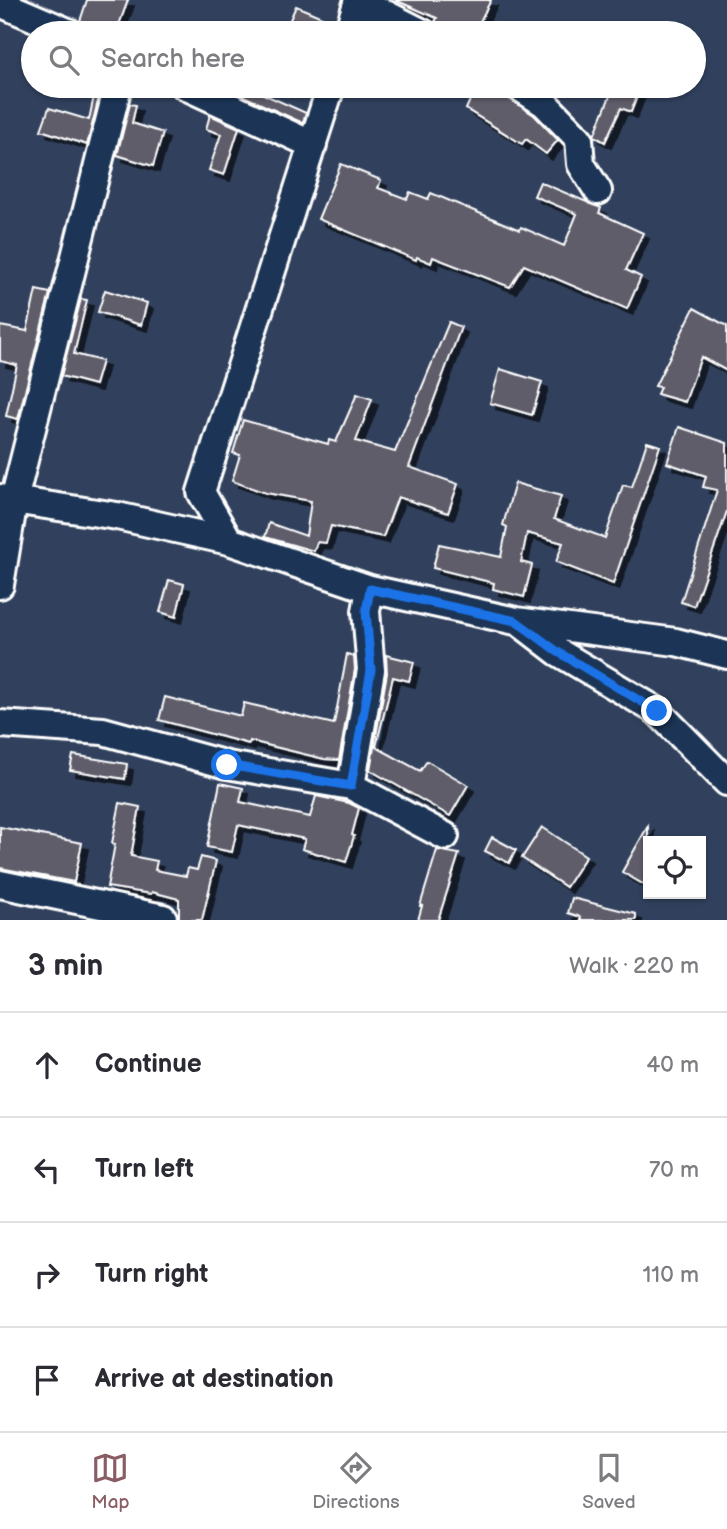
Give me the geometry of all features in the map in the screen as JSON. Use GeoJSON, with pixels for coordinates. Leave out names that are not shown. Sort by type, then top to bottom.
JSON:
{"type":"FeatureCollection","features":[{"type":"Feature","properties":{"kind":"street"},"geometry":{"type":"LineString","coordinates":[[352,21],[358,0],[399,21]]}},
{"type":"Feature","properties":{"kind":"street"},"geometry":{"type":"LineString","coordinates":[[0,3],[42,21]]}},
{"type":"Feature","properties":{"kind":"street"},"geometry":{"type":"LineString","coordinates":[[0,585],[7,499],[115,98]]}},
{"type":"Feature","properties":{"kind":"street"},"geometry":{"type":"LineString","coordinates":[[211,98],[313,145]]}},
{"type":"Feature","properties":{"kind":"street"},"geometry":{"type":"LineString","coordinates":[[229,541],[201,492],[327,98]]}},
{"type":"Feature","properties":{"kind":"street"},"geometry":{"type":"LineString","coordinates":[[536,98],[579,139],[581,164],[598,191]]}},
{"type":"Feature","properties":{"kind":"street"},"geometry":{"type":"LineString","coordinates":[[7,499],[117,516],[229,541],[370,589],[516,621],[676,642],[727,655]]}},
{"type":"Feature","properties":{"kind":"street"},"geometry":{"type":"LineString","coordinates":[[351,786],[371,670],[366,611],[370,589]]}},
{"type":"Feature","properties":{"kind":"street"},"geometry":{"type":"LineString","coordinates":[[516,621],[558,652],[657,711],[727,782]]}},
{"type":"Feature","properties":{"kind":"street"},"geometry":{"type":"LineString","coordinates":[[0,724],[103,731],[227,765],[351,786],[445,836]]}},
{"type":"Feature","properties":{"kind":"street"},"geometry":{"type":"LineString","coordinates":[[0,884],[163,920]]}},
{"type":"Feature","properties":{"kind":"building"},"geometry":{"type":"Polygon","coordinates":[[[87,0],[128,0],[120,21],[80,21],[87,0]]]}},
{"type":"Feature","properties":{"kind":"building"},"geometry":{"type":"Polygon","coordinates":[[[395,0],[491,0],[480,21],[436,21],[437,18],[395,0]]]}},
{"type":"Feature","properties":{"kind":"building"},"geometry":{"type":"Polygon","coordinates":[[[296,6],[329,20],[329,21],[289,21],[296,6]]]}},
{"type":"Feature","properties":{"kind":"building"},"geometry":{"type":"Polygon","coordinates":[[[94,98],[99,98],[87,145],[41,130],[49,108],[89,120],[94,98]]]}},
{"type":"Feature","properties":{"kind":"building"},"geometry":{"type":"Polygon","coordinates":[[[248,98],[272,98],[306,113],[303,123],[248,98]]]}},
{"type":"Feature","properties":{"kind":"building"},"geometry":{"type":"Polygon","coordinates":[[[471,98],[508,98],[534,115],[558,140],[546,154],[526,139],[522,144],[466,109],[471,98]]]}},
{"type":"Feature","properties":{"kind":"building"},"geometry":{"type":"Polygon","coordinates":[[[609,98],[636,98],[631,112],[621,108],[605,142],[594,136],[609,98]]]}},
{"type":"Feature","properties":{"kind":"building"},"geometry":{"type":"Polygon","coordinates":[[[130,104],[136,105],[132,123],[163,133],[153,166],[117,155],[130,104]]]}},
{"type":"Feature","properties":{"kind":"building"},"geometry":{"type":"Polygon","coordinates":[[[210,115],[239,128],[224,175],[209,170],[221,134],[206,129],[210,115]]]}},
{"type":"Feature","properties":{"kind":"building"},"geometry":{"type":"Polygon","coordinates":[[[341,164],[381,180],[378,188],[407,199],[410,192],[428,199],[431,193],[564,246],[577,214],[534,196],[540,182],[601,208],[599,213],[643,233],[626,270],[641,277],[627,309],[524,265],[510,287],[433,257],[431,263],[417,257],[416,260],[318,219],[341,164]]]}},
{"type":"Feature","properties":{"kind":"building"},"geometry":{"type":"Polygon","coordinates":[[[36,290],[50,293],[18,419],[6,416],[17,365],[0,361],[0,326],[27,331],[36,290]]]}},
{"type":"Feature","properties":{"kind":"building"},"geometry":{"type":"Polygon","coordinates":[[[105,290],[147,303],[141,325],[98,312],[105,290]]]}},
{"type":"Feature","properties":{"kind":"building"},"geometry":{"type":"Polygon","coordinates":[[[81,299],[87,300],[74,354],[102,361],[95,385],[61,376],[81,299]]]}},
{"type":"Feature","properties":{"kind":"building"},"geometry":{"type":"Polygon","coordinates":[[[694,308],[727,326],[727,371],[701,357],[685,402],[657,394],[660,387],[655,386],[694,308]]]}},
{"type":"Feature","properties":{"kind":"building"},"geometry":{"type":"Polygon","coordinates":[[[449,322],[461,327],[409,467],[458,484],[448,513],[398,497],[383,537],[331,526],[326,543],[317,542],[314,551],[265,537],[269,523],[306,536],[311,501],[266,493],[232,481],[240,455],[233,453],[243,420],[328,444],[329,440],[336,442],[357,394],[372,399],[356,441],[395,452],[449,322]]]}},
{"type":"Feature","properties":{"kind":"building"},"geometry":{"type":"Polygon","coordinates":[[[500,369],[542,382],[532,415],[490,403],[500,369]]]}},
{"type":"Feature","properties":{"kind":"building"},"geometry":{"type":"Polygon","coordinates":[[[679,427],[727,443],[727,511],[694,606],[681,602],[717,490],[703,487],[706,476],[667,463],[679,427]]]}},
{"type":"Feature","properties":{"kind":"building"},"geometry":{"type":"Polygon","coordinates":[[[647,442],[660,446],[613,584],[556,562],[563,543],[527,533],[521,562],[532,565],[524,597],[493,589],[494,583],[433,568],[439,544],[501,557],[507,527],[503,525],[515,483],[561,496],[554,519],[605,538],[623,485],[632,487],[647,442]]]}},
{"type":"Feature","properties":{"kind":"building"},"geometry":{"type":"Polygon","coordinates":[[[169,580],[184,584],[176,617],[160,612],[169,580]]]}},
{"type":"Feature","properties":{"kind":"building"},"geometry":{"type":"Polygon","coordinates":[[[347,654],[354,656],[355,669],[339,760],[324,759],[250,741],[249,744],[159,720],[165,697],[241,716],[244,703],[334,724],[347,654]]]}},
{"type":"Feature","properties":{"kind":"building"},"geometry":{"type":"Polygon","coordinates":[[[386,655],[414,662],[409,681],[393,677],[376,747],[420,771],[427,761],[468,785],[450,816],[370,770],[387,673],[386,655]]]}},
{"type":"Feature","properties":{"kind":"building"},"geometry":{"type":"Polygon","coordinates":[[[73,755],[127,764],[125,779],[70,770],[73,755]]]}},
{"type":"Feature","properties":{"kind":"building"},"geometry":{"type":"Polygon","coordinates":[[[220,783],[243,788],[240,802],[310,817],[316,796],[349,803],[359,808],[346,862],[302,849],[305,839],[238,825],[232,852],[207,847],[220,783]]]}},
{"type":"Feature","properties":{"kind":"building"},"geometry":{"type":"Polygon","coordinates":[[[120,803],[140,807],[131,856],[157,861],[155,870],[186,876],[188,868],[197,870],[201,857],[216,861],[202,920],[179,920],[179,899],[152,892],[107,887],[120,803]]]}},
{"type":"Feature","properties":{"kind":"building"},"geometry":{"type":"Polygon","coordinates":[[[648,826],[648,836],[643,836],[643,884],[622,872],[648,826]]]}},
{"type":"Feature","properties":{"kind":"building"},"geometry":{"type":"Polygon","coordinates":[[[0,827],[82,843],[74,882],[0,868],[0,827]]]}},
{"type":"Feature","properties":{"kind":"building"},"geometry":{"type":"Polygon","coordinates":[[[542,827],[586,856],[566,887],[522,858],[542,827]]]}},
{"type":"Feature","properties":{"kind":"building"},"geometry":{"type":"Polygon","coordinates":[[[492,837],[516,850],[509,863],[485,851],[492,837]]]}},
{"type":"Feature","properties":{"kind":"building"},"geometry":{"type":"Polygon","coordinates":[[[437,850],[459,854],[438,920],[418,920],[420,906],[437,850]]]}},
{"type":"Feature","properties":{"kind":"building"},"geometry":{"type":"Polygon","coordinates":[[[572,898],[636,914],[636,920],[580,920],[581,917],[568,913],[572,898]]]}},
{"type":"Feature","properties":{"kind":"route"},"geometry":{"type":"LineString","coordinates":[[227,765],[351,786],[371,670],[366,611],[370,589],[516,621],[558,652],[657,711]]}}]}
